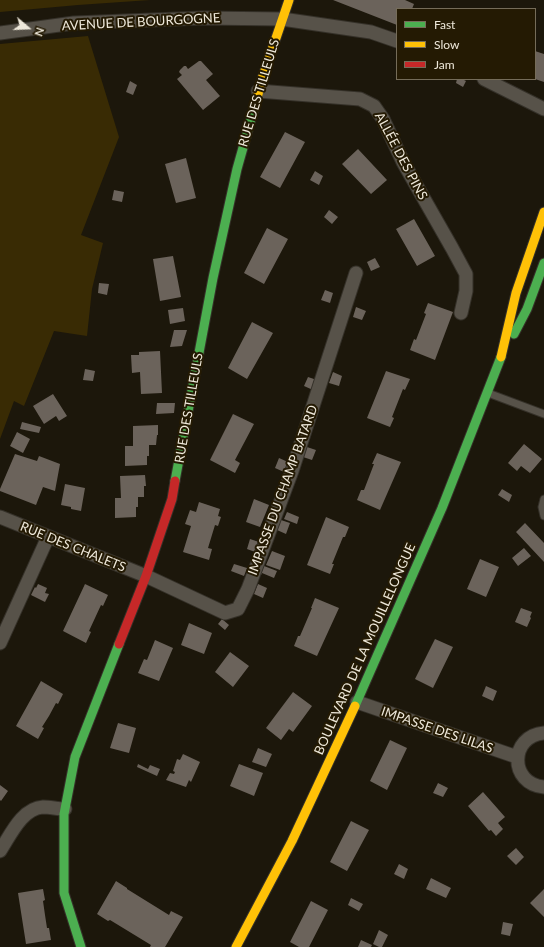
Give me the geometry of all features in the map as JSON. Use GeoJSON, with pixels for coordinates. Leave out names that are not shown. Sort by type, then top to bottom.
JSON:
{"type":"FeatureCollection","features":[{"type":"Feature","properties":{"kind":"street","name":"RUE DES TILLEULS"},"geometry":{"type":"LineString","coordinates":[[81,947],[64,893],[64,814],[74,757],[146,576],[172,499],[213,278],[237,168],[258,91],[289,0]]}},
{"type":"Feature","properties":{"kind":"street","name":"AVENUE DE BOURGOGNE"},"geometry":{"type":"LineString","coordinates":[[0,33],[74,23],[203,18],[282,19],[371,32],[396,40]]}},
{"type":"Feature","properties":{"kind":"street"},"geometry":{"type":"LineString","coordinates":[[486,80],[544,109]]}},
{"type":"Feature","properties":{"kind":"street","name":"ALLÉE DES PINS"},"geometry":{"type":"LineString","coordinates":[[258,91],[360,99],[374,106],[383,119],[403,162],[466,274],[466,290],[461,313]]}},
{"type":"Feature","properties":{"kind":"street","name":"BOULEVARD DE LA MOUILLELONGUE"},"geometry":{"type":"LineString","coordinates":[[236,947],[292,841],[357,702],[442,508],[502,354],[516,293],[544,212]]}},
{"type":"Feature","properties":{"kind":"street","name":"BOULEVARD DE LA MOUILLELONGUE"},"geometry":{"type":"LineString","coordinates":[[502,354],[528,309],[544,263]]}},
{"type":"Feature","properties":{"kind":"street","name":"IMPASSE DU CHAMP BATARD"},"geometry":{"type":"LineString","coordinates":[[146,576],[225,613],[238,609],[248,590],[292,471],[356,273]]}},
{"type":"Feature","properties":{"kind":"street","name":"RUE DES CHALETS"},"geometry":{"type":"LineString","coordinates":[[0,517],[146,576]]}},
{"type":"Feature","properties":{"kind":"street"},"geometry":{"type":"LineString","coordinates":[[0,643],[48,537]]}},
{"type":"Feature","properties":{"kind":"street","name":"IMPASSE DES LILAS"},"geometry":{"type":"LineString","coordinates":[[357,702],[517,757]]}},
{"type":"Feature","properties":{"kind":"street"},"geometry":{"type":"LineString","coordinates":[[544,733],[537,733],[527,738],[521,746],[517,757],[518,767],[523,777],[532,784],[544,787]]}},
{"type":"Feature","properties":{"kind":"street"},"geometry":{"type":"LineString","coordinates":[[0,851],[24,815],[34,809],[43,807],[65,809]]}},
{"type":"Feature","properties":{"kind":"lane"},"geometry":{"type":"LineString","coordinates":[[488,392],[544,414]]}},
{"type":"Feature","properties":{"kind":"lane"},"geometry":{"type":"LineString","coordinates":[[544,499],[542,507],[544,516]]}},
{"type":"Feature","properties":{"kind":"shaded area"},"geometry":{"type":"Polygon","coordinates":[[[0,0],[150,0],[0,12],[0,0]]]}},
{"type":"Feature","properties":{"kind":"shaded area"},"geometry":{"type":"Polygon","coordinates":[[[88,36],[119,137],[81,235],[103,243],[92,289],[87,336],[54,331],[24,406],[14,401],[0,439],[0,44],[88,36]]]}},
{"type":"Feature","properties":{"kind":"building"},"geometry":{"type":"Polygon","coordinates":[[[333,0],[405,0],[414,4],[412,8],[396,8],[396,25],[333,0]]]}},
{"type":"Feature","properties":{"kind":"building"},"geometry":{"type":"Polygon","coordinates":[[[536,51],[544,54],[544,82],[536,79],[536,51]]]}},
{"type":"Feature","properties":{"kind":"building"},"geometry":{"type":"Polygon","coordinates":[[[201,61],[213,74],[206,80],[220,96],[203,110],[177,79],[182,75],[179,72],[184,66],[188,69],[201,61]]]}},
{"type":"Feature","properties":{"kind":"building"},"geometry":{"type":"Polygon","coordinates":[[[457,80],[466,81],[463,87],[456,83],[457,80]]]}},
{"type":"Feature","properties":{"kind":"building"},"geometry":{"type":"Polygon","coordinates":[[[130,81],[137,85],[133,95],[126,92],[130,81]]]}},
{"type":"Feature","properties":{"kind":"building"},"geometry":{"type":"Polygon","coordinates":[[[285,132],[305,142],[280,188],[260,177],[285,132]]]}},
{"type":"Feature","properties":{"kind":"building"},"geometry":{"type":"Polygon","coordinates":[[[358,149],[387,180],[371,194],[342,164],[358,149]]]}},
{"type":"Feature","properties":{"kind":"building"},"geometry":{"type":"Polygon","coordinates":[[[186,158],[196,198],[176,203],[165,164],[186,158]]]}},
{"type":"Feature","properties":{"kind":"building"},"geometry":{"type":"Polygon","coordinates":[[[315,171],[323,176],[319,185],[310,180],[315,171]]]}},
{"type":"Feature","properties":{"kind":"building"},"geometry":{"type":"Polygon","coordinates":[[[114,190],[124,192],[122,202],[112,200],[114,190]]]}},
{"type":"Feature","properties":{"kind":"building"},"geometry":{"type":"Polygon","coordinates":[[[329,210],[338,217],[332,224],[324,217],[329,210]]]}},
{"type":"Feature","properties":{"kind":"building"},"geometry":{"type":"Polygon","coordinates":[[[414,219],[435,256],[417,266],[396,229],[414,219]]]}},
{"type":"Feature","properties":{"kind":"building"},"geometry":{"type":"Polygon","coordinates":[[[267,228],[288,239],[264,284],[244,273],[267,228]]]}},
{"type":"Feature","properties":{"kind":"building"},"geometry":{"type":"Polygon","coordinates":[[[173,256],[181,297],[160,301],[153,259],[173,256]]]}},
{"type":"Feature","properties":{"kind":"building"},"geometry":{"type":"Polygon","coordinates":[[[375,258],[380,267],[371,271],[367,262],[375,258]]]}},
{"type":"Feature","properties":{"kind":"building"},"geometry":{"type":"Polygon","coordinates":[[[99,283],[109,284],[107,295],[98,293],[99,283]]]}},
{"type":"Feature","properties":{"kind":"building"},"geometry":{"type":"Polygon","coordinates":[[[325,290],[333,293],[330,303],[321,300],[325,290]]]}},
{"type":"Feature","properties":{"kind":"building"},"geometry":{"type":"Polygon","coordinates":[[[428,303],[453,312],[435,360],[410,350],[414,339],[416,340],[426,314],[424,313],[428,303]]]}},
{"type":"Feature","properties":{"kind":"building"},"geometry":{"type":"Polygon","coordinates":[[[356,307],[366,311],[362,320],[353,317],[356,307]]]}},
{"type":"Feature","properties":{"kind":"building"},"geometry":{"type":"Polygon","coordinates":[[[183,308],[185,321],[170,324],[168,310],[183,308]]]}},
{"type":"Feature","properties":{"kind":"building"},"geometry":{"type":"Polygon","coordinates":[[[252,322],[273,333],[247,379],[228,368],[252,322]]]}},
{"type":"Feature","properties":{"kind":"building"},"geometry":{"type":"Polygon","coordinates":[[[174,330],[187,330],[182,346],[170,347],[174,330]]]}},
{"type":"Feature","properties":{"kind":"building"},"geometry":{"type":"Polygon","coordinates":[[[160,351],[162,393],[141,394],[140,372],[132,373],[131,355],[139,355],[139,352],[160,351]]]}},
{"type":"Feature","properties":{"kind":"building"},"geometry":{"type":"Polygon","coordinates":[[[85,369],[95,371],[93,381],[83,380],[85,369]]]}},
{"type":"Feature","properties":{"kind":"building"},"geometry":{"type":"Polygon","coordinates":[[[386,371],[410,379],[405,390],[403,389],[392,417],[394,418],[390,427],[367,418],[386,371]]]}},
{"type":"Feature","properties":{"kind":"building"},"geometry":{"type":"Polygon","coordinates":[[[333,372],[342,376],[339,386],[329,383],[333,372]]]}},
{"type":"Feature","properties":{"kind":"building"},"geometry":{"type":"Polygon","coordinates":[[[308,377],[317,380],[313,390],[304,386],[308,377]]]}},
{"type":"Feature","properties":{"kind":"building"},"geometry":{"type":"Polygon","coordinates":[[[53,394],[67,416],[59,421],[56,416],[44,424],[33,406],[53,394]]]}},
{"type":"Feature","properties":{"kind":"building"},"geometry":{"type":"Polygon","coordinates":[[[157,403],[175,403],[174,413],[156,414],[157,403]]]}},
{"type":"Feature","properties":{"kind":"building"},"geometry":{"type":"Polygon","coordinates":[[[233,414],[254,424],[235,460],[240,463],[235,473],[210,460],[233,414]]]}},
{"type":"Feature","properties":{"kind":"building"},"geometry":{"type":"Polygon","coordinates":[[[22,422],[41,427],[39,433],[20,429],[22,422]]]}},
{"type":"Feature","properties":{"kind":"building"},"geometry":{"type":"Polygon","coordinates":[[[158,425],[156,445],[149,445],[147,465],[125,466],[125,446],[133,446],[133,426],[158,425]]]}},
{"type":"Feature","properties":{"kind":"building"},"geometry":{"type":"Polygon","coordinates":[[[17,432],[30,439],[23,453],[10,446],[17,432]]]}},
{"type":"Feature","properties":{"kind":"building"},"geometry":{"type":"Polygon","coordinates":[[[524,444],[542,459],[530,473],[521,466],[517,471],[508,463],[524,444]]]}},
{"type":"Feature","properties":{"kind":"building"},"geometry":{"type":"Polygon","coordinates":[[[307,447],[316,450],[312,460],[303,457],[307,447]]]}},
{"type":"Feature","properties":{"kind":"building"},"geometry":{"type":"Polygon","coordinates":[[[377,453],[401,462],[380,510],[357,500],[361,490],[364,490],[377,453]]]}},
{"type":"Feature","properties":{"kind":"building"},"geometry":{"type":"Polygon","coordinates":[[[15,454],[37,461],[39,456],[60,464],[55,491],[43,487],[36,505],[0,491],[15,454]]]}},
{"type":"Feature","properties":{"kind":"building"},"geometry":{"type":"Polygon","coordinates":[[[279,458],[288,462],[284,472],[275,468],[279,458]]]}},
{"type":"Feature","properties":{"kind":"building"},"geometry":{"type":"Polygon","coordinates":[[[145,475],[146,486],[144,486],[144,497],[138,497],[136,517],[115,518],[115,498],[121,498],[120,476],[145,475]]]}},
{"type":"Feature","properties":{"kind":"building"},"geometry":{"type":"Polygon","coordinates":[[[65,484],[85,488],[81,511],[61,505],[65,484]]]}},
{"type":"Feature","properties":{"kind":"building"},"geometry":{"type":"Polygon","coordinates":[[[502,489],[512,495],[509,502],[498,495],[502,489]]]}},
{"type":"Feature","properties":{"kind":"building"},"geometry":{"type":"Polygon","coordinates":[[[254,499],[269,505],[260,527],[246,522],[254,499]]]}},
{"type":"Feature","properties":{"kind":"building"},"geometry":{"type":"Polygon","coordinates":[[[199,502],[220,509],[218,516],[221,517],[218,526],[215,525],[208,548],[212,549],[209,560],[183,552],[191,526],[185,524],[190,510],[196,512],[199,502]]]}},
{"type":"Feature","properties":{"kind":"building"},"geometry":{"type":"Polygon","coordinates":[[[287,512],[299,517],[297,524],[284,519],[287,512]]]}},
{"type":"Feature","properties":{"kind":"building"},"geometry":{"type":"Polygon","coordinates":[[[326,517],[349,527],[345,537],[343,537],[332,564],[334,564],[330,574],[307,565],[326,517]]]}},
{"type":"Feature","properties":{"kind":"building"},"geometry":{"type":"Polygon","coordinates":[[[281,520],[290,523],[286,534],[277,530],[281,520]]]}},
{"type":"Feature","properties":{"kind":"building"},"geometry":{"type":"Polygon","coordinates":[[[525,523],[544,543],[544,562],[516,532],[525,523]]]}},
{"type":"Feature","properties":{"kind":"building"},"geometry":{"type":"Polygon","coordinates":[[[250,539],[259,542],[255,552],[247,549],[250,539]]]}},
{"type":"Feature","properties":{"kind":"building"},"geometry":{"type":"Polygon","coordinates":[[[524,548],[531,556],[518,566],[512,558],[524,548]]]}},
{"type":"Feature","properties":{"kind":"building"},"geometry":{"type":"Polygon","coordinates":[[[272,551],[285,556],[280,570],[266,565],[272,551]]]}},
{"type":"Feature","properties":{"kind":"building"},"geometry":{"type":"Polygon","coordinates":[[[480,559],[499,567],[486,597],[467,589],[480,559]]]}},
{"type":"Feature","properties":{"kind":"building"},"geometry":{"type":"Polygon","coordinates":[[[234,564],[247,568],[244,576],[231,571],[234,564]]]}},
{"type":"Feature","properties":{"kind":"building"},"geometry":{"type":"Polygon","coordinates":[[[264,566],[277,571],[274,578],[262,573],[261,575],[260,574],[264,566]]]}},
{"type":"Feature","properties":{"kind":"building"},"geometry":{"type":"Polygon","coordinates":[[[38,584],[47,588],[45,593],[49,594],[45,602],[31,595],[38,584]]]}},
{"type":"Feature","properties":{"kind":"building"},"geometry":{"type":"Polygon","coordinates":[[[85,584],[108,595],[103,606],[101,605],[89,631],[91,632],[86,643],[63,631],[85,584]]]}},
{"type":"Feature","properties":{"kind":"building"},"geometry":{"type":"Polygon","coordinates":[[[258,584],[267,588],[263,598],[254,594],[258,584]]]}},
{"type":"Feature","properties":{"kind":"building"},"geometry":{"type":"Polygon","coordinates":[[[315,598],[339,608],[317,656],[294,646],[298,636],[300,636],[315,598]]]}},
{"type":"Feature","properties":{"kind":"building"},"geometry":{"type":"Polygon","coordinates":[[[521,608],[532,612],[527,627],[515,622],[521,608]]]}},
{"type":"Feature","properties":{"kind":"building"},"geometry":{"type":"Polygon","coordinates":[[[222,619],[229,625],[225,630],[218,624],[222,619]]]}},
{"type":"Feature","properties":{"kind":"building"},"geometry":{"type":"Polygon","coordinates":[[[189,623],[212,633],[204,654],[181,645],[189,623]]]}},
{"type":"Feature","properties":{"kind":"building"},"geometry":{"type":"Polygon","coordinates":[[[435,639],[453,647],[433,688],[415,679],[435,639]]]}},
{"type":"Feature","properties":{"kind":"building"},"geometry":{"type":"Polygon","coordinates":[[[155,640],[173,648],[159,681],[138,673],[144,659],[147,660],[155,640]]]}},
{"type":"Feature","properties":{"kind":"building"},"geometry":{"type":"Polygon","coordinates":[[[230,652],[249,666],[233,687],[215,672],[230,652]]]}},
{"type":"Feature","properties":{"kind":"building"},"geometry":{"type":"Polygon","coordinates":[[[41,681],[63,694],[42,727],[44,728],[38,739],[16,726],[41,681]]]}},
{"type":"Feature","properties":{"kind":"building"},"geometry":{"type":"Polygon","coordinates":[[[486,686],[497,691],[493,701],[482,696],[486,686]]]}},
{"type":"Feature","properties":{"kind":"building"},"geometry":{"type":"Polygon","coordinates":[[[293,692],[312,706],[293,732],[289,729],[281,740],[266,728],[293,692]]]}},
{"type":"Feature","properties":{"kind":"building"},"geometry":{"type":"Polygon","coordinates":[[[118,723],[136,728],[129,753],[110,748],[118,723]]]}},
{"type":"Feature","properties":{"kind":"building"},"geometry":{"type":"Polygon","coordinates":[[[390,740],[407,748],[387,790],[370,781],[390,740]]]}},
{"type":"Feature","properties":{"kind":"building"},"geometry":{"type":"Polygon","coordinates":[[[258,748],[272,754],[266,767],[252,762],[258,748]]]}},
{"type":"Feature","properties":{"kind":"building"},"geometry":{"type":"Polygon","coordinates":[[[183,754],[200,762],[191,782],[189,780],[186,787],[166,780],[170,773],[174,774],[175,772],[173,771],[177,759],[180,760],[183,754]]]}},
{"type":"Feature","properties":{"kind":"building"},"geometry":{"type":"Polygon","coordinates":[[[138,764],[148,769],[150,765],[160,769],[157,776],[137,767],[138,764]]]}},
{"type":"Feature","properties":{"kind":"building"},"geometry":{"type":"Polygon","coordinates":[[[239,764],[263,773],[254,796],[230,786],[239,764]]]}},
{"type":"Feature","properties":{"kind":"building"},"geometry":{"type":"Polygon","coordinates":[[[438,783],[448,788],[443,797],[433,793],[438,783]]]}},
{"type":"Feature","properties":{"kind":"building"},"geometry":{"type":"Polygon","coordinates":[[[0,785],[8,791],[1,801],[0,800],[0,785]]]}},
{"type":"Feature","properties":{"kind":"building"},"geometry":{"type":"Polygon","coordinates":[[[483,792],[505,817],[498,823],[503,829],[496,836],[491,830],[489,831],[468,806],[483,792]]]}},
{"type":"Feature","properties":{"kind":"building"},"geometry":{"type":"Polygon","coordinates":[[[351,821],[369,830],[347,871],[330,862],[351,821]]]}},
{"type":"Feature","properties":{"kind":"building"},"geometry":{"type":"Polygon","coordinates":[[[516,848],[524,857],[516,865],[507,856],[516,848]]]}},
{"type":"Feature","properties":{"kind":"building"},"geometry":{"type":"Polygon","coordinates":[[[399,864],[408,869],[404,879],[394,874],[399,864]]]}},
{"type":"Feature","properties":{"kind":"building"},"geometry":{"type":"Polygon","coordinates":[[[431,878],[451,888],[446,898],[426,889],[431,878]]]}},
{"type":"Feature","properties":{"kind":"building"},"geometry":{"type":"Polygon","coordinates":[[[116,881],[169,915],[171,911],[183,917],[165,947],[150,947],[151,945],[110,920],[108,921],[97,914],[116,881]]]}},
{"type":"Feature","properties":{"kind":"building"},"geometry":{"type":"Polygon","coordinates":[[[43,889],[45,900],[43,901],[47,928],[49,928],[51,940],[26,944],[18,893],[43,889]]]}},
{"type":"Feature","properties":{"kind":"building"},"geometry":{"type":"Polygon","coordinates":[[[544,889],[544,917],[530,903],[544,889]]]}},
{"type":"Feature","properties":{"kind":"building"},"geometry":{"type":"Polygon","coordinates":[[[351,898],[363,904],[359,911],[348,905],[351,898]]]}},
{"type":"Feature","properties":{"kind":"building"},"geometry":{"type":"Polygon","coordinates":[[[311,901],[328,910],[309,947],[299,947],[290,942],[311,901]]]}},
{"type":"Feature","properties":{"kind":"building"},"geometry":{"type":"Polygon","coordinates":[[[503,922],[513,924],[510,936],[501,934],[503,922]]]}},
{"type":"Feature","properties":{"kind":"building"},"geometry":{"type":"Polygon","coordinates":[[[379,930],[388,935],[382,947],[373,944],[379,930]]]}},
{"type":"Feature","properties":{"kind":"building"},"geometry":{"type":"Polygon","coordinates":[[[361,940],[372,945],[371,947],[358,947],[361,940]]]}},
{"type":"Feature","properties":{"kind":"traffic: fast"},"geometry":{"type":"LineString","coordinates":[[175,481],[213,278],[237,169],[257,98]]}},
{"type":"Feature","properties":{"kind":"traffic: fast"},"geometry":{"type":"LineString","coordinates":[[514,334],[527,309],[544,263]]}},
{"type":"Feature","properties":{"kind":"traffic: fast"},"geometry":{"type":"LineString","coordinates":[[355,706],[442,508],[501,357]]}},
{"type":"Feature","properties":{"kind":"traffic: fast"},"geometry":{"type":"LineString","coordinates":[[81,947],[64,893],[64,814],[75,757],[119,644]]}},
{"type":"Feature","properties":{"kind":"traffic: slow"},"geometry":{"type":"LineString","coordinates":[[257,98],[289,0]]}},
{"type":"Feature","properties":{"kind":"traffic: slow"},"geometry":{"type":"LineString","coordinates":[[501,357],[516,293],[544,212]]}},
{"type":"Feature","properties":{"kind":"traffic: slow"},"geometry":{"type":"LineString","coordinates":[[236,947],[292,841],[355,706]]}},
{"type":"Feature","properties":{"kind":"traffic: jam"},"geometry":{"type":"LineString","coordinates":[[119,644],[146,576],[172,499],[175,481]]}}]}
